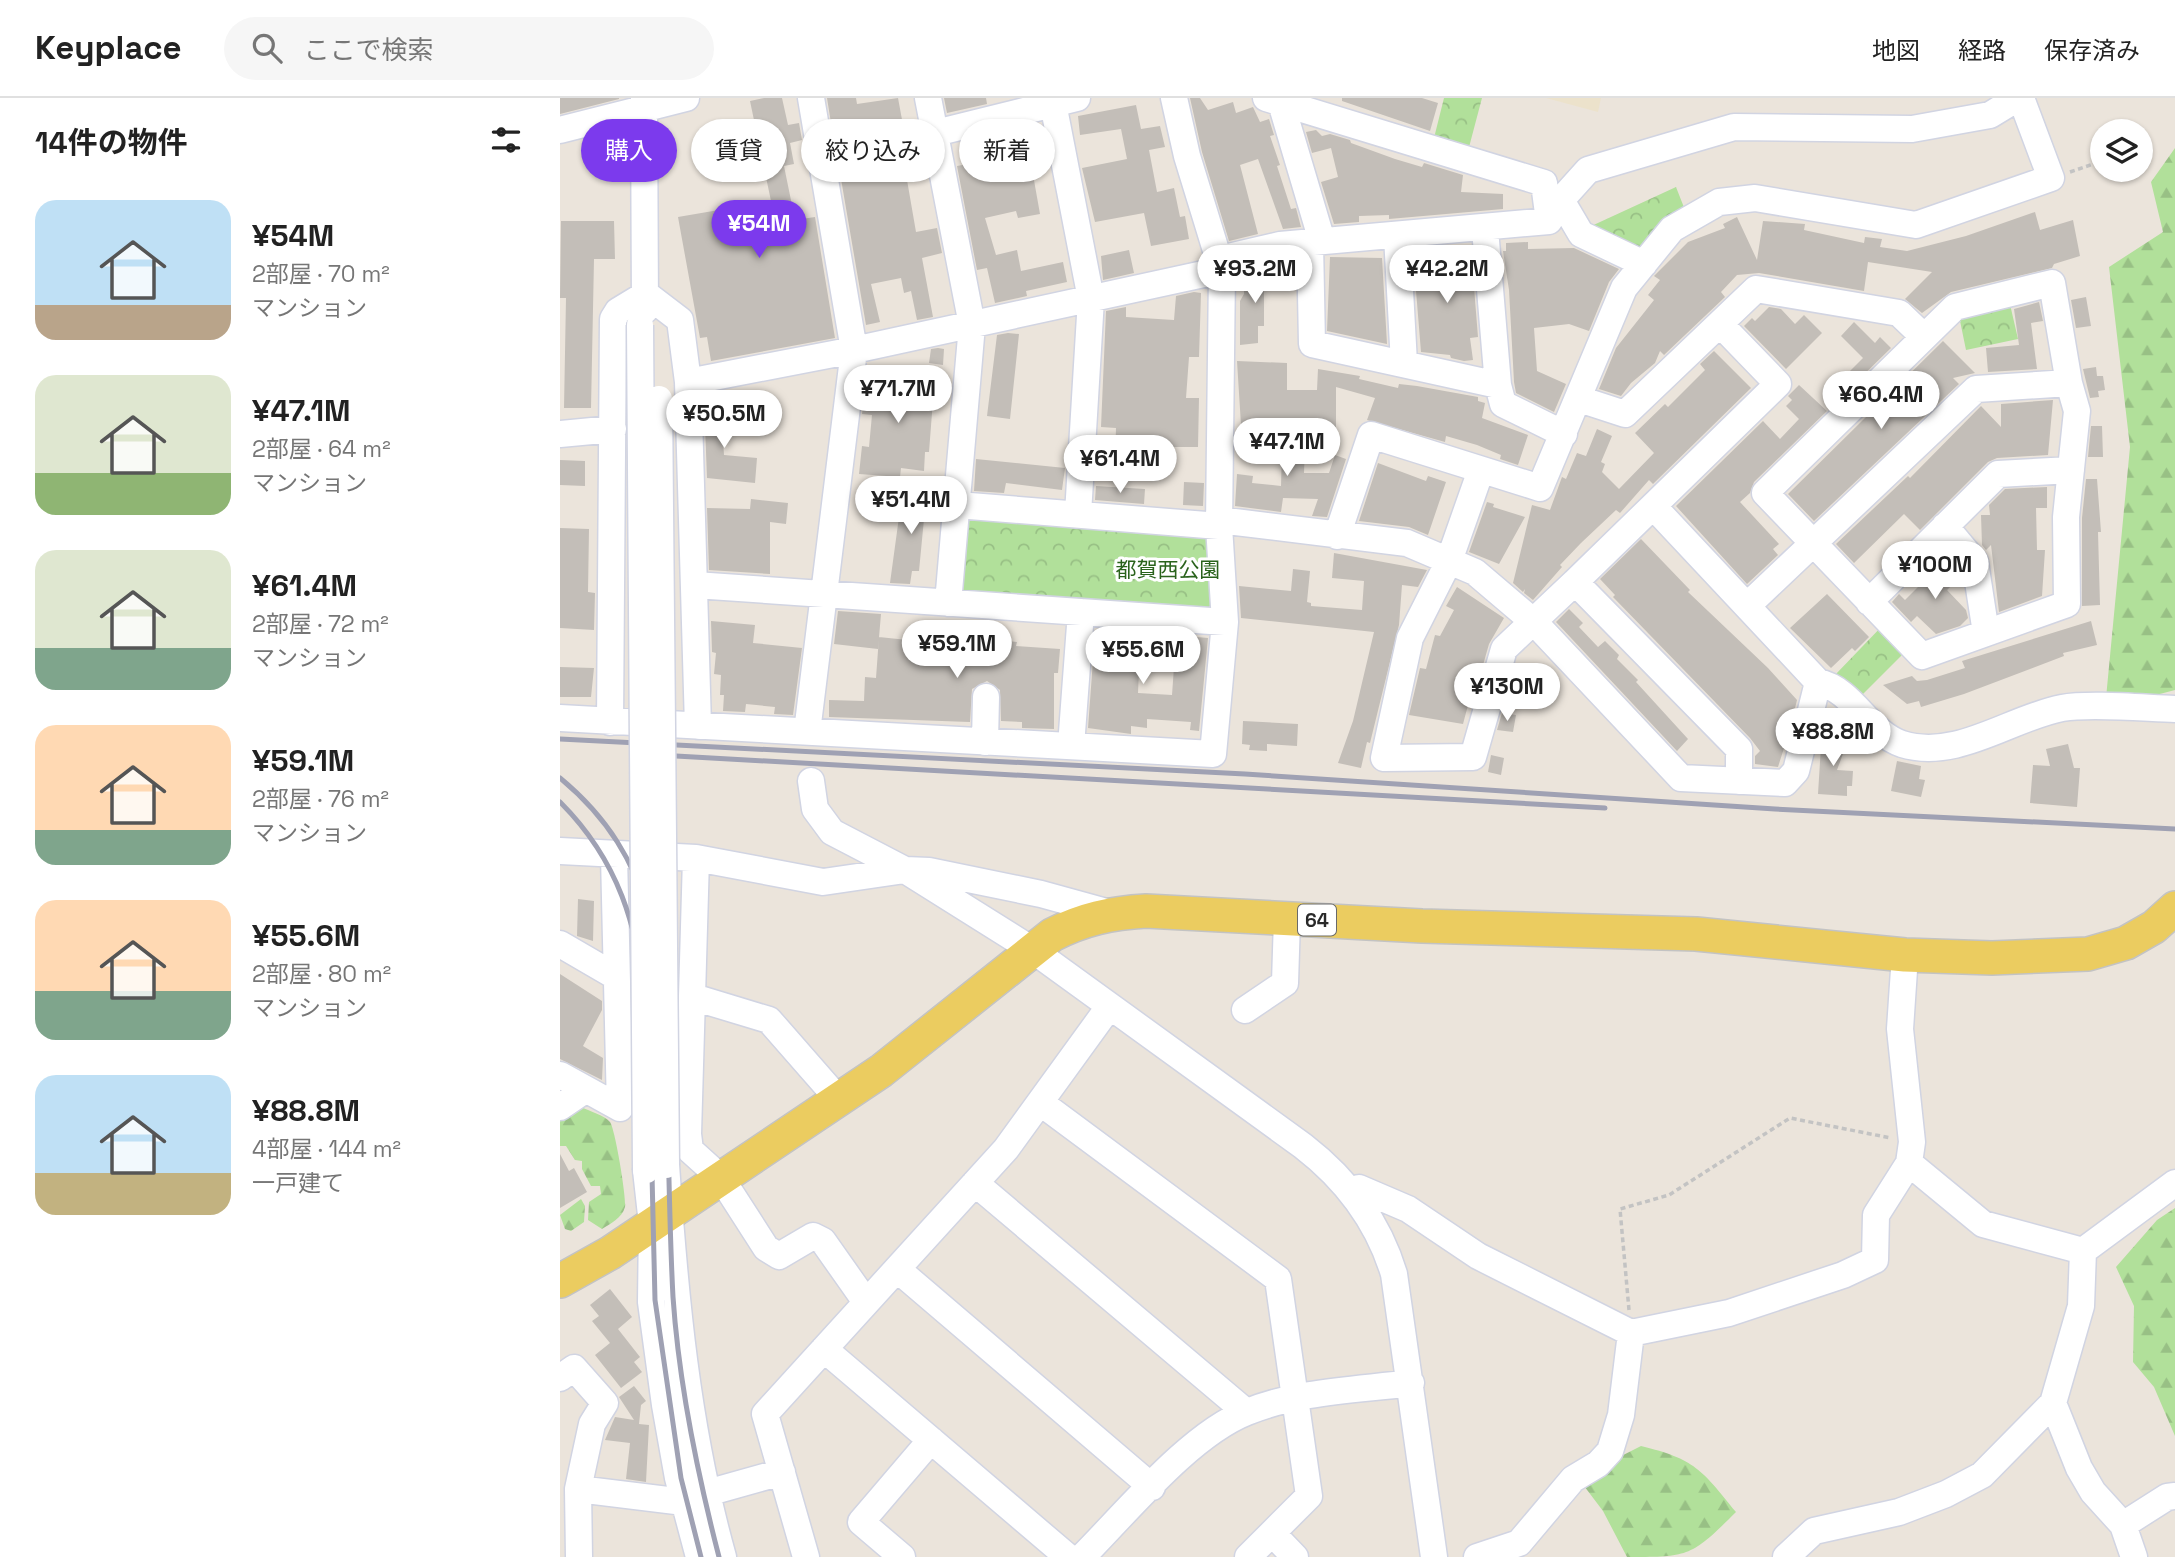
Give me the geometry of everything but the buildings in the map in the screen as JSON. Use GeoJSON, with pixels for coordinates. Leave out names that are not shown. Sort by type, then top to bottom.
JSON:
{"type":"FeatureCollection","features":[{"type":"Feature","properties":{"kind":"main road","name":"64"},"geometry":{"type":"LineString","coordinates":[[560,1281],[661,1219],[839,1100],[949,1021],[1052,935],[1078,922],[1110,913],[1146,911],[1287,919],[1696,934],[1905,954],[1992,958],[2088,954],[2126,943],[2154,927],[2175,908]]}},
{"type":"Feature","properties":{"kind":"street"},"geometry":{"type":"LineString","coordinates":[[560,130],[645,102],[686,98]]}},
{"type":"Feature","properties":{"kind":"street"},"geometry":{"type":"LineString","coordinates":[[811,98],[815,119]]}},
{"type":"Feature","properties":{"kind":"street"},"geometry":{"type":"LineString","coordinates":[[928,98],[932,119]]}},
{"type":"Feature","properties":{"kind":"street"},"geometry":{"type":"LineString","coordinates":[[560,718],[622,709],[698,726],[1213,754],[1225,622],[1219,523],[1221,265],[1187,156],[1174,98]]}},
{"type":"Feature","properties":{"kind":"street"},"geometry":{"type":"LineString","coordinates":[[1337,536],[1371,435],[1540,488],[1624,288],[1644,264],[1672,229],[1720,202],[1755,198],[1916,225],[2051,178],[2020,98],[1990,115],[1912,129],[1734,127],[1588,170],[1562,200],[1581,234],[1644,264]]}},
{"type":"Feature","properties":{"kind":"street"},"geometry":{"type":"LineString","coordinates":[[945,129],[1060,100],[1091,299],[1078,514]]}},
{"type":"Feature","properties":{"kind":"street"},"geometry":{"type":"LineString","coordinates":[[688,382],[854,350],[1091,299],[1221,265],[1280,246],[1549,221],[1544,183],[1273,100]]}},
{"type":"Feature","properties":{"kind":"street"},"geometry":{"type":"LineString","coordinates":[[1273,100],[1316,242],[1312,344],[1497,385]]}},
{"type":"Feature","properties":{"kind":"street"},"geometry":{"type":"LineString","coordinates":[[645,102],[656,1167],[661,1219],[687,1376],[699,1557]]}},
{"type":"Feature","properties":{"kind":"street"},"geometry":{"type":"LineString","coordinates":[[807,732],[854,350],[826,182]]}},
{"type":"Feature","properties":{"kind":"street"},"geometry":{"type":"LineString","coordinates":[[945,182],[972,325],[948,603]]}},
{"type":"Feature","properties":{"kind":"street"},"geometry":{"type":"LineString","coordinates":[[1485,229],[1497,385],[1503,404],[1564,434]]}},
{"type":"Feature","properties":{"kind":"street"},"geometry":{"type":"LineString","coordinates":[[1396,236],[1404,363]]}},
{"type":"Feature","properties":{"kind":"street"},"geometry":{"type":"LineString","coordinates":[[2052,284],[2069,383],[2077,411],[2066,517],[2067,604],[1922,656],[1765,493],[1955,307],[2052,284]]}},
{"type":"Feature","properties":{"kind":"street"},"geometry":{"type":"LineString","coordinates":[[1579,399],[1625,414],[1756,289],[1899,313],[1924,337]]}},
{"type":"Feature","properties":{"kind":"street"},"geometry":{"type":"LineString","coordinates":[[622,709],[613,429],[614,319],[618,311],[648,313],[680,320],[688,382],[698,726]]}},
{"type":"Feature","properties":{"kind":"street"},"geometry":{"type":"LineString","coordinates":[[1481,470],[1449,561],[1410,638],[1384,758],[1474,757],[1504,649],[1535,623],[1778,384],[1720,324]]}},
{"type":"Feature","properties":{"kind":"street"},"geometry":{"type":"LineString","coordinates":[[1748,605],[1976,390],[2069,383]]}},
{"type":"Feature","properties":{"kind":"street"},"geometry":{"type":"LineString","coordinates":[[560,434],[613,429]]}},
{"type":"Feature","properties":{"kind":"street"},"geometry":{"type":"LineString","coordinates":[[1869,601],[1997,474],[2071,470]]}},
{"type":"Feature","properties":{"kind":"street"},"geometry":{"type":"LineString","coordinates":[[957,505],[1219,523],[1407,543],[1475,572],[1535,623],[1681,778],[1785,783],[1796,771],[1818,682]]}},
{"type":"Feature","properties":{"kind":"street"},"geometry":{"type":"LineString","coordinates":[[1653,506],[1818,682],[1834,686],[1863,716],[1901,744],[1939,750],[2063,708],[2175,709]]}},
{"type":"Feature","properties":{"kind":"street"},"geometry":{"type":"LineString","coordinates":[[1945,526],[1975,562],[1986,633]]}},
{"type":"Feature","properties":{"kind":"street"},"geometry":{"type":"LineString","coordinates":[[1576,582],[1739,749],[1739,780]]}},
{"type":"Feature","properties":{"kind":"street"},"geometry":{"type":"LineString","coordinates":[[695,585],[1225,622]]}},
{"type":"Feature","properties":{"kind":"street"},"geometry":{"type":"LineString","coordinates":[[1071,746],[1081,612]]}},
{"type":"Feature","properties":{"kind":"street"},"geometry":{"type":"LineString","coordinates":[[985,742],[986,697]]}},
{"type":"Feature","properties":{"kind":"street"},"geometry":{"type":"LineString","coordinates":[[811,781],[815,809],[832,832],[905,870],[1034,951],[1304,1146],[1335,1170],[1352,1190],[1381,1239],[1391,1262],[1411,1383],[1434,1557]]}},
{"type":"Feature","properties":{"kind":"street"},"geometry":{"type":"LineString","coordinates":[[560,851],[614,856],[696,858],[823,882],[905,870],[961,876],[1110,913]]}},
{"type":"Feature","properties":{"kind":"street"},"geometry":{"type":"LineString","coordinates":[[560,1075],[620,1108],[614,856]]}},
{"type":"Feature","properties":{"kind":"street"},"geometry":{"type":"LineString","coordinates":[[696,858],[690,1150],[721,1178],[766,1248],[779,1256],[813,1236],[823,1241],[866,1302]]}},
{"type":"Feature","properties":{"kind":"street"},"geometry":{"type":"LineString","coordinates":[[1245,1010],[1285,983],[1287,919]]}},
{"type":"Feature","properties":{"kind":"street"},"geometry":{"type":"LineString","coordinates":[[560,944],[615,976]]}},
{"type":"Feature","properties":{"kind":"street"},"geometry":{"type":"LineString","coordinates":[[1352,1190],[1359,1188],[1408,1209],[1478,1256],[1631,1333],[1729,1313],[1843,1275],[1875,1260],[1876,1215],[1910,1153],[1900,1029],[1905,954]]}},
{"type":"Feature","properties":{"kind":"street"},"geometry":{"type":"LineString","coordinates":[[693,996],[769,1020],[839,1100]]}},
{"type":"Feature","properties":{"kind":"street"},"geometry":{"type":"LineString","coordinates":[[806,1557],[765,1414],[975,1183],[1041,1103],[1109,1007]]}},
{"type":"Feature","properties":{"kind":"street"},"geometry":{"type":"LineString","coordinates":[[560,1107],[585,1090]]}},
{"type":"Feature","properties":{"kind":"street"},"geometry":{"type":"LineString","coordinates":[[1041,1103],[1278,1279],[1309,1496],[1248,1557]]}},
{"type":"Feature","properties":{"kind":"street"},"geometry":{"type":"LineString","coordinates":[[1910,1153],[1983,1224],[2083,1251]]}},
{"type":"Feature","properties":{"kind":"street"},"geometry":{"type":"LineString","coordinates":[[975,1183],[1246,1412]]}},
{"type":"Feature","properties":{"kind":"street"},"geometry":{"type":"LineString","coordinates":[[2083,1251],[2175,1183]]}},
{"type":"Feature","properties":{"kind":"street"},"geometry":{"type":"LineString","coordinates":[[1786,1557],[1814,1531],[1899,1512],[1946,1494],[1982,1475],[2053,1403],[2081,1306],[2083,1251]]}},
{"type":"Feature","properties":{"kind":"street"},"geometry":{"type":"LineString","coordinates":[[897,1269],[1152,1487]]}},
{"type":"Feature","properties":{"kind":"street"},"geometry":{"type":"LineString","coordinates":[[1477,1557],[1519,1544],[1573,1479],[1598,1464],[1609,1451],[1621,1415],[1631,1333]]}},
{"type":"Feature","properties":{"kind":"street"},"geometry":{"type":"LineString","coordinates":[[824,1349],[1068,1557]]}},
{"type":"Feature","properties":{"kind":"street"},"geometry":{"type":"LineString","coordinates":[[560,1378],[574,1368],[605,1403],[592,1424],[578,1489],[579,1557]]}},
{"type":"Feature","properties":{"kind":"street"},"geometry":{"type":"LineString","coordinates":[[1082,1557],[1195,1445],[1219,1426],[1246,1412],[1296,1398],[1411,1383]]}},
{"type":"Feature","properties":{"kind":"street"},"geometry":{"type":"LineString","coordinates":[[2053,1403],[2079,1468],[2093,1492],[2123,1525],[2134,1557]]}},
{"type":"Feature","properties":{"kind":"street"},"geometry":{"type":"LineString","coordinates":[[902,1557],[861,1522],[931,1440]]}},
{"type":"Feature","properties":{"kind":"street"},"geometry":{"type":"LineString","coordinates":[[578,1489],[695,1498],[782,1472]]}},
{"type":"Feature","properties":{"kind":"street"},"geometry":{"type":"LineString","coordinates":[[2123,1525],[2167,1497],[2175,1496]]}},
{"type":"Feature","properties":{"kind":"street"},"geometry":{"type":"LineString","coordinates":[[695,1498],[723,1557]]}},
{"type":"Feature","properties":{"kind":"street"},"geometry":{"type":"LineString","coordinates":[[1272,1534],[1295,1557]]}},
{"type":"Feature","properties":{"kind":"path"},"geometry":{"type":"LineString","coordinates":[[2051,178],[2090,165]]}},
{"type":"Feature","properties":{"kind":"path"},"geometry":{"type":"LineString","coordinates":[[1631,1333],[1620,1209],[1669,1195],[1790,1118],[1910,1153]]}},
{"type":"Feature","properties":{"kind":"shaded area"},"geometry":{"type":"Polygon","coordinates":[[[1546,98],[1601,98],[1598,112],[1546,98]]]}},
{"type":"Feature","properties":{"kind":"green space"},"geometry":{"type":"Polygon","coordinates":[[[1444,98],[1482,98],[1468,151],[1433,142],[1444,98]]]}},
{"type":"Feature","properties":{"kind":"green space"},"geometry":{"type":"Polygon","coordinates":[[[2175,148],[2175,690],[2137,700],[2106,698],[2130,447],[2109,267],[2163,232],[2151,182],[2175,148]]]}},
{"type":"Feature","properties":{"kind":"green space"},"geometry":{"type":"Polygon","coordinates":[[[1676,187],[1685,210],[1647,245],[1638,248],[1587,228],[1676,187]]]}},
{"type":"Feature","properties":{"kind":"green space"},"geometry":{"type":"Polygon","coordinates":[[[2009,300],[2018,339],[1966,350],[1958,311],[2009,300]]]}},
{"type":"Feature","properties":{"kind":"green space","name":"都賀西公園"},"geometry":{"type":"Polygon","coordinates":[[[962,519],[1206,529],[1217,615],[960,596],[962,519]]]}},
{"type":"Feature","properties":{"kind":"green space"},"geometry":{"type":"Polygon","coordinates":[[[1885,623],[1909,648],[1861,696],[1835,675],[1885,623]]]}},
{"type":"Feature","properties":{"kind":"green space"},"geometry":{"type":"Polygon","coordinates":[[[581,1107],[610,1122],[620,1164],[625,1207],[619,1217],[602,1229],[588,1220],[589,1202],[601,1194],[600,1186],[591,1186],[582,1169],[582,1161],[575,1160],[566,1146],[560,1146],[560,1121],[581,1107]]]}},
{"type":"Feature","properties":{"kind":"green space"},"geometry":{"type":"Polygon","coordinates":[[[581,1199],[585,1206],[584,1222],[571,1231],[565,1229],[560,1215],[581,1199]]]}},
{"type":"Feature","properties":{"kind":"green space"},"geometry":{"type":"Polygon","coordinates":[[[2175,1208],[2175,1436],[2154,1387],[2133,1362],[2134,1306],[2116,1267],[2157,1220],[2175,1208]]]}},
{"type":"Feature","properties":{"kind":"green space"},"geometry":{"type":"Polygon","coordinates":[[[1641,1446],[1674,1456],[1696,1468],[1736,1512],[1709,1538],[1688,1551],[1677,1555],[1627,1557],[1603,1511],[1578,1478],[1641,1446]]]}},
{"type":"Feature","properties":{"kind":"railway"},"geometry":{"type":"LineString","coordinates":[[560,739],[1245,774],[1775,809],[2175,829]]}},
{"type":"Feature","properties":{"kind":"railway"},"geometry":{"type":"LineString","coordinates":[[676,756],[1605,808]]}},
{"type":"Feature","properties":{"kind":"railway"},"geometry":{"type":"LineString","coordinates":[[560,778],[593,809],[617,842],[636,876],[657,951],[662,990],[676,1330],[690,1428],[719,1557]]}},
{"type":"Feature","properties":{"kind":"railway"},"geometry":{"type":"LineString","coordinates":[[560,802],[581,825],[611,872],[622,896],[638,949],[648,1007],[655,1300],[681,1478],[701,1557]]}}]}
